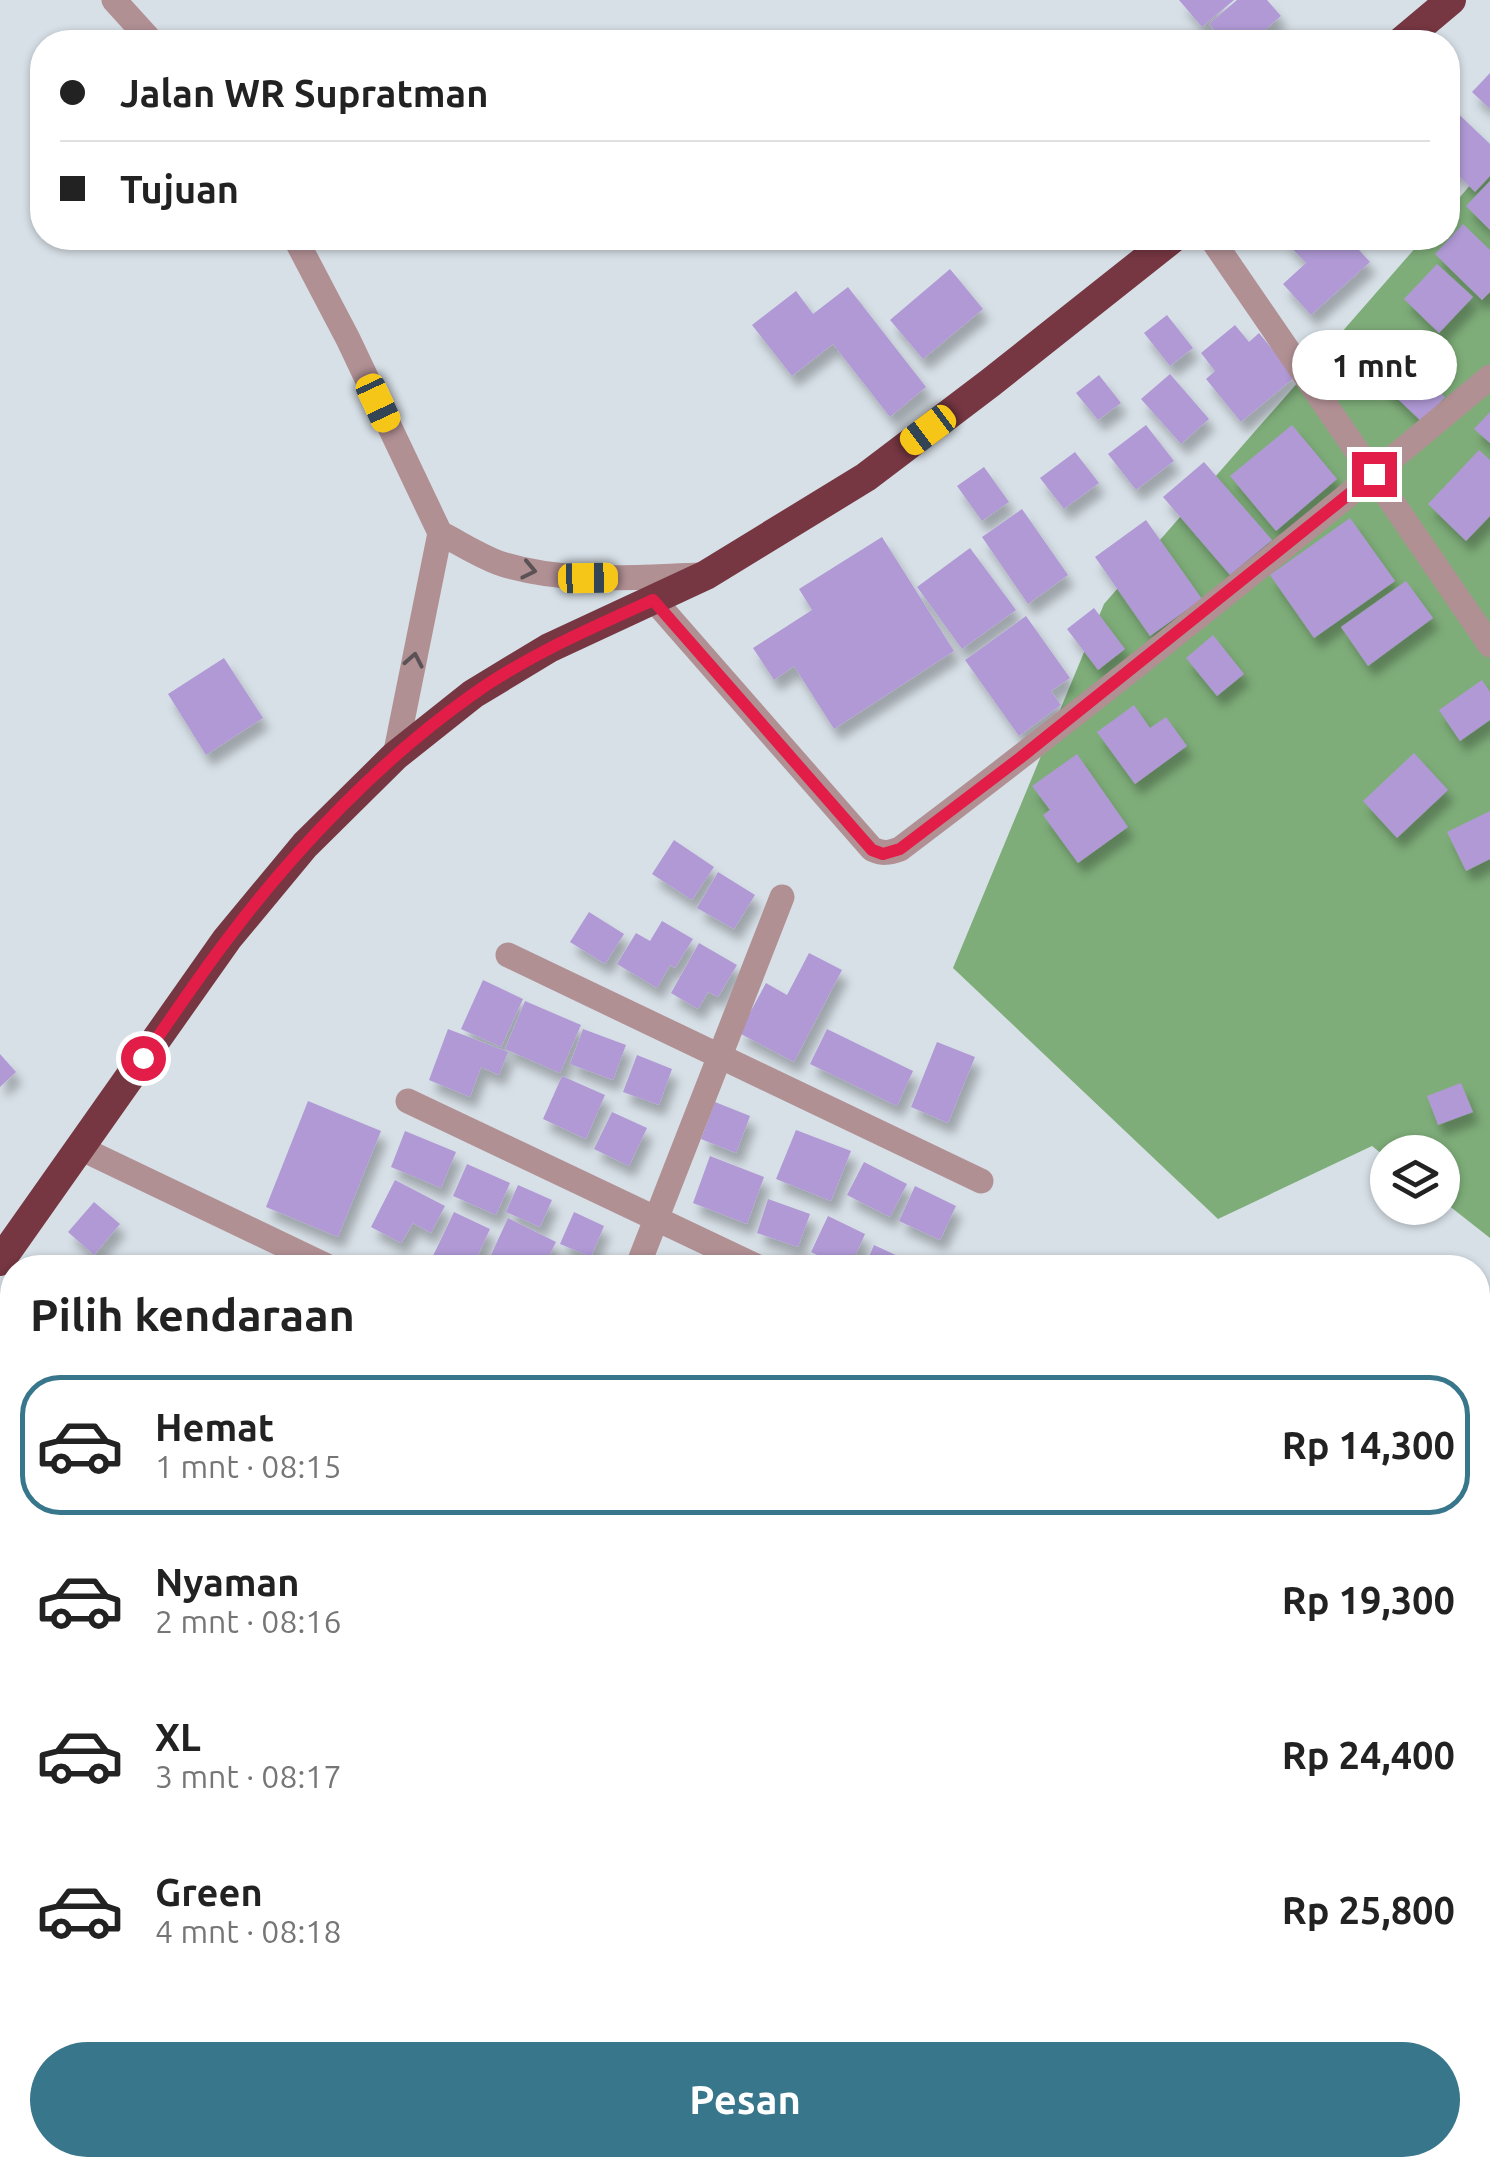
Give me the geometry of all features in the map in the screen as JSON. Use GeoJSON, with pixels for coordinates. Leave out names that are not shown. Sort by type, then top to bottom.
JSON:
{"type":"FeatureCollection","features":[{"type":"Feature","properties":{"kind":"highway"},"geometry":{"type":"LineString","coordinates":[[1415,30],[1451,0]]}},
{"type":"Feature","properties":{"kind":"highway"},"geometry":{"type":"LineString","coordinates":[[5,1255],[227,939],[305,845],[395,756],[473,694],[534,657],[706,575],[866,477],[1158,250]]}},
{"type":"Feature","properties":{"kind":"street"},"geometry":{"type":"LineString","coordinates":[[114,0],[141,30]]}},
{"type":"Feature","properties":{"kind":"street"},"geometry":{"type":"LineString","coordinates":[[300,250],[348,339],[440,533],[395,756]]}},
{"type":"Feature","properties":{"kind":"street"},"geometry":{"type":"LineString","coordinates":[[1220,250],[1490,645]]}},
{"type":"Feature","properties":{"kind":"street"},"geometry":{"type":"LineString","coordinates":[[653,600],[872,850],[883,854],[900,849],[1020,758],[1490,377]]}},
{"type":"Feature","properties":{"kind":"street"},"geometry":{"type":"LineString","coordinates":[[440,533],[498,563],[534,572],[588,578],[706,575]]}},
{"type":"Feature","properties":{"kind":"street"},"geometry":{"type":"LineString","coordinates":[[641,1255],[782,897]]}},
{"type":"Feature","properties":{"kind":"street"},"geometry":{"type":"LineString","coordinates":[[508,955],[981,1181]]}},
{"type":"Feature","properties":{"kind":"street"},"geometry":{"type":"LineString","coordinates":[[408,1101],[733,1255]]}},
{"type":"Feature","properties":{"kind":"street"},"geometry":{"type":"LineString","coordinates":[[80,1148],[304,1255]]}},
{"type":"Feature","properties":{"kind":"green space"},"geometry":{"type":"Polygon","coordinates":[[[1490,162],[1490,1238],[1460,1214],[1460,1135],[1370,1135],[1370,1147],[1218,1219],[953,968],[1104,604],[1414,250],[1460,250],[1460,197],[1490,162]]]}},
{"type":"Feature","properties":{"kind":"building"},"geometry":{"type":"Polygon","coordinates":[[[1179,0],[1234,0],[1202,27],[1179,0]]]}},
{"type":"Feature","properties":{"kind":"building"},"geometry":{"type":"Polygon","coordinates":[[[1237,0],[1267,0],[1281,16],[1265,30],[1214,30],[1209,24],[1237,0]]]}},
{"type":"Feature","properties":{"kind":"building"},"geometry":{"type":"Polygon","coordinates":[[[1490,73],[1490,109],[1472,92],[1490,73]]]}},
{"type":"Feature","properties":{"kind":"building"},"geometry":{"type":"Polygon","coordinates":[[[1460,115],[1490,144],[1490,176],[1475,192],[1460,177],[1460,115]]]}},
{"type":"Feature","properties":{"kind":"building"},"geometry":{"type":"Polygon","coordinates":[[[1490,181],[1490,230],[1466,206],[1490,181]]]}},
{"type":"Feature","properties":{"kind":"building"},"geometry":{"type":"Polygon","coordinates":[[[1463,224],[1490,250],[1490,292],[1482,300],[1435,254],[1439,250],[1460,250],[1463,224]]]}},
{"type":"Feature","properties":{"kind":"building"},"geometry":{"type":"Polygon","coordinates":[[[1294,250],[1359,250],[1370,262],[1311,315],[1283,284],[1306,263],[1294,250]]]}},
{"type":"Feature","properties":{"kind":"building"},"geometry":{"type":"Polygon","coordinates":[[[1437,264],[1473,297],[1439,333],[1404,299],[1437,264]]]}},
{"type":"Feature","properties":{"kind":"building"},"geometry":{"type":"Polygon","coordinates":[[[950,269],[983,309],[923,359],[890,320],[950,269]]]}},
{"type":"Feature","properties":{"kind":"building"},"geometry":{"type":"Polygon","coordinates":[[[848,287],[926,387],[890,417],[833,344],[792,376],[752,325],[796,291],[813,314],[848,287]]]}},
{"type":"Feature","properties":{"kind":"building"},"geometry":{"type":"Polygon","coordinates":[[[1167,315],[1193,348],[1170,366],[1144,333],[1167,315]]]}},
{"type":"Feature","properties":{"kind":"building"},"geometry":{"type":"Polygon","coordinates":[[[1235,325],[1249,342],[1259,333],[1295,377],[1241,422],[1206,379],[1215,371],[1201,353],[1235,325]]]}},
{"type":"Feature","properties":{"kind":"building"},"geometry":{"type":"Polygon","coordinates":[[[1385,340],[1445,397],[1422,422],[1362,365],[1385,340]]]}},
{"type":"Feature","properties":{"kind":"building"},"geometry":{"type":"Polygon","coordinates":[[[1170,374],[1209,419],[1181,444],[1141,399],[1170,374]]]}},
{"type":"Feature","properties":{"kind":"building"},"geometry":{"type":"Polygon","coordinates":[[[1099,375],[1121,403],[1098,420],[1076,393],[1099,375]]]}},
{"type":"Feature","properties":{"kind":"building"},"geometry":{"type":"Polygon","coordinates":[[[1490,412],[1490,443],[1474,429],[1490,412]]]}},
{"type":"Feature","properties":{"kind":"building"},"geometry":{"type":"Polygon","coordinates":[[[1146,425],[1174,461],[1136,490],[1108,454],[1146,425]]]}},
{"type":"Feature","properties":{"kind":"building"},"geometry":{"type":"Polygon","coordinates":[[[1292,425],[1337,479],[1276,531],[1230,476],[1292,425]]]}},
{"type":"Feature","properties":{"kind":"building"},"geometry":{"type":"Polygon","coordinates":[[[1479,450],[1490,460],[1490,516],[1466,541],[1428,504],[1479,450]]]}},
{"type":"Feature","properties":{"kind":"building"},"geometry":{"type":"Polygon","coordinates":[[[1075,452],[1099,483],[1064,509],[1040,478],[1075,452]]]}},
{"type":"Feature","properties":{"kind":"building"},"geometry":{"type":"Polygon","coordinates":[[[1204,462],[1272,540],[1230,575],[1163,497],[1204,462]]]}},
{"type":"Feature","properties":{"kind":"building"},"geometry":{"type":"Polygon","coordinates":[[[984,467],[1009,502],[982,521],[957,486],[984,467]]]}},
{"type":"Feature","properties":{"kind":"building"},"geometry":{"type":"Polygon","coordinates":[[[1022,509],[1068,575],[1028,604],[982,537],[1022,509]]]}},
{"type":"Feature","properties":{"kind":"building"},"geometry":{"type":"Polygon","coordinates":[[[1350,518],[1395,581],[1314,638],[1270,575],[1350,518]]]}},
{"type":"Feature","properties":{"kind":"building"},"geometry":{"type":"Polygon","coordinates":[[[1146,520],[1202,599],[1150,636],[1095,557],[1146,520]]]}},
{"type":"Feature","properties":{"kind":"building"},"geometry":{"type":"Polygon","coordinates":[[[882,537],[954,651],[834,729],[794,666],[774,680],[753,648],[812,610],[799,589],[882,537]]]}},
{"type":"Feature","properties":{"kind":"building"},"geometry":{"type":"Polygon","coordinates":[[[970,548],[1016,610],[962,649],[917,587],[970,548]]]}},
{"type":"Feature","properties":{"kind":"building"},"geometry":{"type":"Polygon","coordinates":[[[1406,581],[1433,618],[1368,666],[1341,627],[1406,581]]]}},
{"type":"Feature","properties":{"kind":"building"},"geometry":{"type":"Polygon","coordinates":[[[1094,608],[1125,649],[1098,670],[1067,629],[1094,608]]]}},
{"type":"Feature","properties":{"kind":"building"},"geometry":{"type":"Polygon","coordinates":[[[1026,616],[1070,678],[1051,691],[1061,705],[1019,736],[965,660],[1026,616]]]}},
{"type":"Feature","properties":{"kind":"building"},"geometry":{"type":"Polygon","coordinates":[[[1213,635],[1244,674],[1217,696],[1186,658],[1213,635]]]}},
{"type":"Feature","properties":{"kind":"building"},"geometry":{"type":"Polygon","coordinates":[[[224,658],[263,718],[206,755],[168,694],[224,658]]]}},
{"type":"Feature","properties":{"kind":"building"},"geometry":{"type":"Polygon","coordinates":[[[1482,680],[1490,692],[1490,720],[1460,741],[1439,710],[1482,680]]]}},
{"type":"Feature","properties":{"kind":"building"},"geometry":{"type":"Polygon","coordinates":[[[1134,705],[1150,728],[1166,717],[1187,746],[1135,784],[1097,732],[1134,705]]]}},
{"type":"Feature","properties":{"kind":"building"},"geometry":{"type":"Polygon","coordinates":[[[1414,753],[1448,790],[1397,838],[1363,801],[1414,753]]]}},
{"type":"Feature","properties":{"kind":"building"},"geometry":{"type":"Polygon","coordinates":[[[1077,754],[1128,827],[1078,863],[1043,815],[1050,810],[1032,786],[1077,754]]]}},
{"type":"Feature","properties":{"kind":"building"},"geometry":{"type":"Polygon","coordinates":[[[1490,811],[1490,859],[1466,871],[1447,832],[1490,811]]]}},
{"type":"Feature","properties":{"kind":"building"},"geometry":{"type":"Polygon","coordinates":[[[674,840],[714,867],[692,900],[652,874],[674,840]]]}},
{"type":"Feature","properties":{"kind":"building"},"geometry":{"type":"Polygon","coordinates":[[[718,872],[755,895],[734,929],[697,908],[718,872]]]}},
{"type":"Feature","properties":{"kind":"building"},"geometry":{"type":"Polygon","coordinates":[[[589,912],[624,934],[605,964],[570,942],[589,912]]]}},
{"type":"Feature","properties":{"kind":"building"},"geometry":{"type":"Polygon","coordinates":[[[662,921],[693,939],[675,968],[670,965],[657,988],[617,964],[636,933],[650,941],[662,921]]]}},
{"type":"Feature","properties":{"kind":"building"},"geometry":{"type":"Polygon","coordinates":[[[699,943],[737,965],[718,997],[708,992],[698,1009],[671,993],[699,943]]]}},
{"type":"Feature","properties":{"kind":"building"},"geometry":{"type":"Polygon","coordinates":[[[809,953],[842,970],[794,1062],[739,1033],[766,983],[787,995],[809,953]]]}},
{"type":"Feature","properties":{"kind":"building"},"geometry":{"type":"Polygon","coordinates":[[[483,980],[523,999],[501,1047],[461,1029],[483,980]]]}},
{"type":"Feature","properties":{"kind":"building"},"geometry":{"type":"Polygon","coordinates":[[[525,1001],[581,1025],[560,1073],[505,1049],[525,1001]]]}},
{"type":"Feature","properties":{"kind":"building"},"geometry":{"type":"Polygon","coordinates":[[[448,1029],[508,1052],[499,1075],[481,1067],[470,1097],[429,1080],[448,1029]]]}},
{"type":"Feature","properties":{"kind":"building"},"geometry":{"type":"Polygon","coordinates":[[[583,1029],[626,1045],[613,1080],[570,1064],[583,1029]]]}},
{"type":"Feature","properties":{"kind":"building"},"geometry":{"type":"Polygon","coordinates":[[[827,1029],[913,1071],[897,1106],[810,1064],[827,1029]]]}},
{"type":"Feature","properties":{"kind":"building"},"geometry":{"type":"Polygon","coordinates":[[[937,1042],[975,1057],[948,1123],[911,1107],[937,1042]]]}},
{"type":"Feature","properties":{"kind":"building"},"geometry":{"type":"Polygon","coordinates":[[[0,1054],[16,1072],[0,1087],[0,1054]]]}},
{"type":"Feature","properties":{"kind":"building"},"geometry":{"type":"Polygon","coordinates":[[[637,1055],[672,1069],[659,1105],[623,1092],[637,1055]]]}},
{"type":"Feature","properties":{"kind":"building"},"geometry":{"type":"Polygon","coordinates":[[[562,1076],[605,1095],[586,1139],[543,1119],[562,1076]]]}},
{"type":"Feature","properties":{"kind":"building"},"geometry":{"type":"Polygon","coordinates":[[[1461,1083],[1473,1112],[1438,1125],[1427,1096],[1461,1083]]]}},
{"type":"Feature","properties":{"kind":"building"},"geometry":{"type":"Polygon","coordinates":[[[308,1101],[381,1131],[338,1237],[266,1207],[308,1101]]]}},
{"type":"Feature","properties":{"kind":"building"},"geometry":{"type":"Polygon","coordinates":[[[715,1102],[750,1116],[736,1153],[701,1139],[715,1102]]]}},
{"type":"Feature","properties":{"kind":"building"},"geometry":{"type":"Polygon","coordinates":[[[612,1112],[647,1128],[629,1166],[594,1149],[612,1112]]]}},
{"type":"Feature","properties":{"kind":"building"},"geometry":{"type":"Polygon","coordinates":[[[796,1130],[851,1151],[831,1201],[776,1179],[796,1130]]]}},
{"type":"Feature","properties":{"kind":"building"},"geometry":{"type":"Polygon","coordinates":[[[405,1131],[456,1152],[441,1188],[391,1167],[405,1131]]]}},
{"type":"Feature","properties":{"kind":"building"},"geometry":{"type":"Polygon","coordinates":[[[710,1156],[764,1177],[747,1224],[693,1203],[710,1156]]]}},
{"type":"Feature","properties":{"kind":"building"},"geometry":{"type":"Polygon","coordinates":[[[864,1162],[907,1184],[890,1217],[847,1195],[864,1162]]]}},
{"type":"Feature","properties":{"kind":"building"},"geometry":{"type":"Polygon","coordinates":[[[467,1164],[510,1183],[496,1215],[453,1196],[467,1164]]]}},
{"type":"Feature","properties":{"kind":"building"},"geometry":{"type":"Polygon","coordinates":[[[395,1180],[445,1206],[431,1233],[413,1223],[401,1243],[371,1227],[395,1180]]]}},
{"type":"Feature","properties":{"kind":"building"},"geometry":{"type":"Polygon","coordinates":[[[518,1185],[552,1200],[540,1227],[506,1212],[518,1185]]]}},
{"type":"Feature","properties":{"kind":"building"},"geometry":{"type":"Polygon","coordinates":[[[915,1186],[956,1206],[940,1240],[899,1221],[915,1186]]]}},
{"type":"Feature","properties":{"kind":"building"},"geometry":{"type":"Polygon","coordinates":[[[768,1199],[810,1214],[798,1247],[757,1233],[768,1199]]]}},
{"type":"Feature","properties":{"kind":"building"},"geometry":{"type":"Polygon","coordinates":[[[94,1202],[120,1224],[94,1255],[68,1232],[94,1202]]]}},
{"type":"Feature","properties":{"kind":"building"},"geometry":{"type":"Polygon","coordinates":[[[454,1212],[490,1229],[478,1255],[433,1255],[454,1212]]]}},
{"type":"Feature","properties":{"kind":"building"},"geometry":{"type":"Polygon","coordinates":[[[574,1212],[604,1226],[592,1255],[560,1244],[574,1212]]]}},
{"type":"Feature","properties":{"kind":"building"},"geometry":{"type":"Polygon","coordinates":[[[828,1216],[865,1234],[856,1255],[811,1252],[828,1216]]]}},
{"type":"Feature","properties":{"kind":"building"},"geometry":{"type":"Polygon","coordinates":[[[508,1218],[556,1242],[550,1255],[491,1255],[508,1218]]]}},
{"type":"Feature","properties":{"kind":"building"},"geometry":{"type":"Polygon","coordinates":[[[874,1245],[896,1255],[870,1255],[874,1245]]]}},
{"type":"Feature","properties":{"kind":"route"},"geometry":{"type":"LineString","coordinates":[[143,1058],[227,939],[305,845],[395,756],[473,694],[548,648],[653,600],[872,850],[883,854],[900,849],[1020,758],[1374,474]]}}]}
